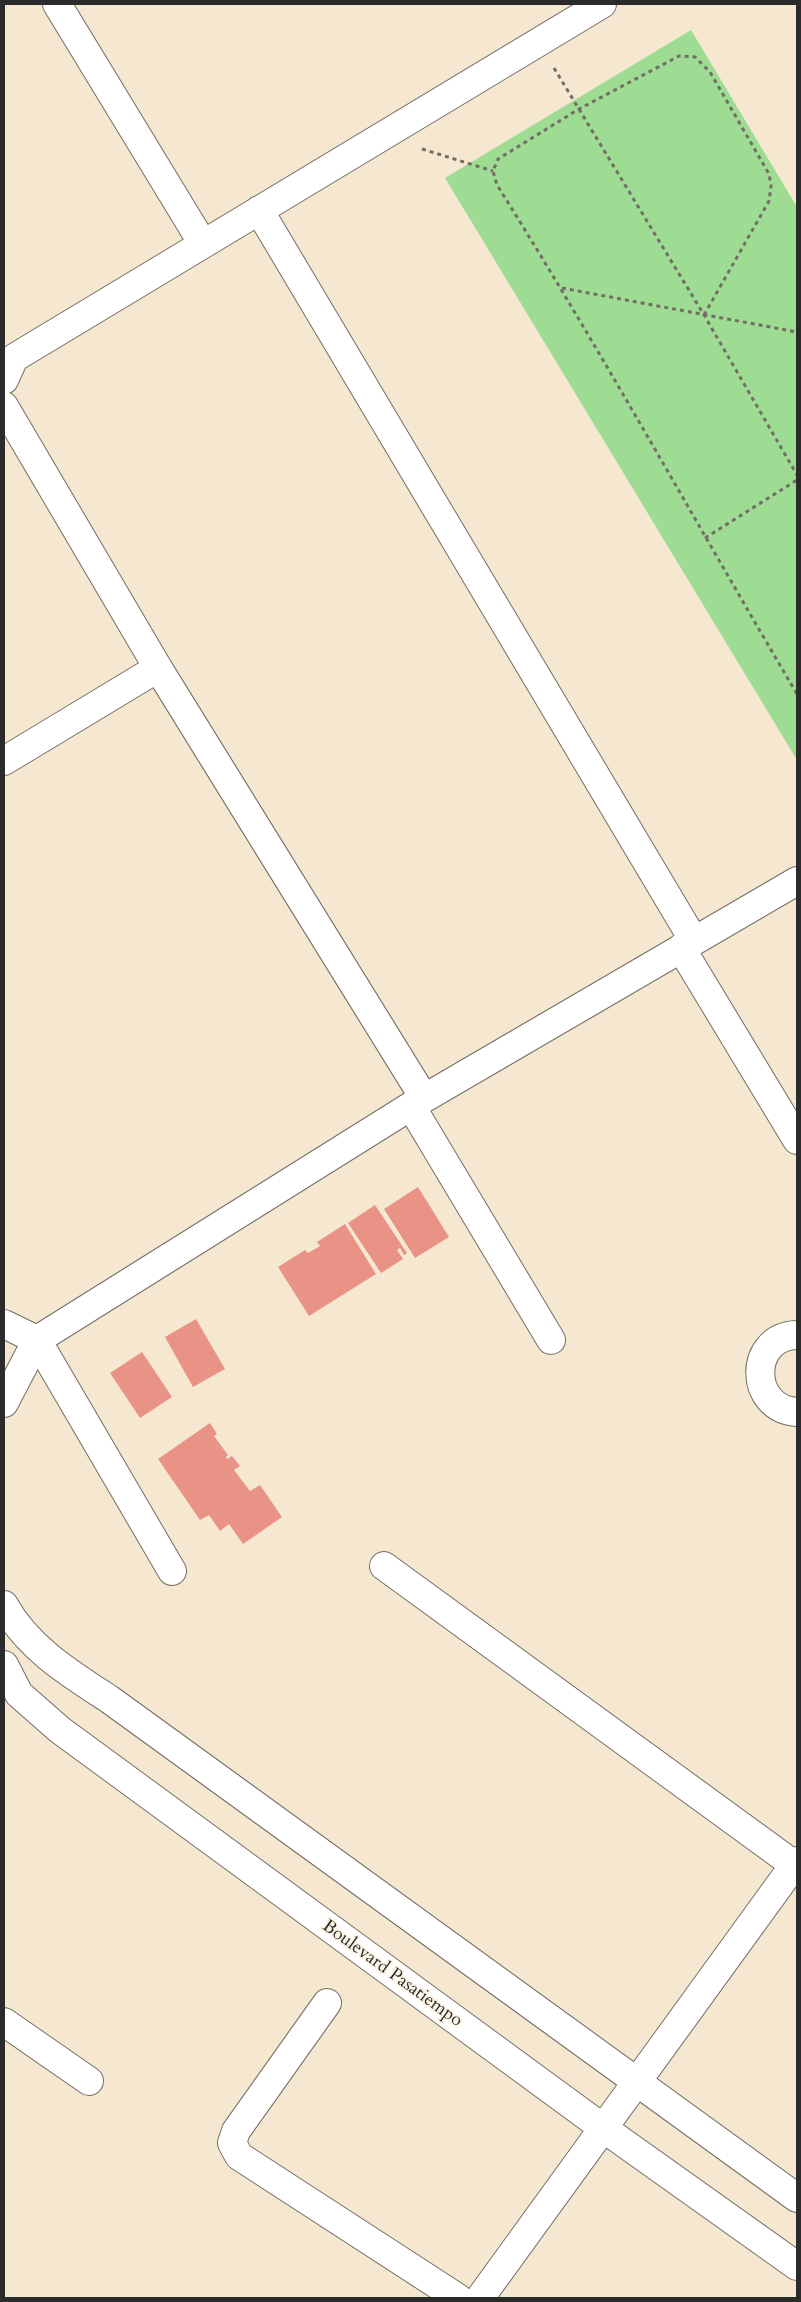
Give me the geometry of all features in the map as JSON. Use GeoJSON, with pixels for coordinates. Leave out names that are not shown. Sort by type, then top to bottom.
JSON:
{"type":"FeatureCollection","features":[{"type":"Feature","properties":{"kind":"street"},"geometry":{"type":"LineString","coordinates":[[57,4],[203,244]]}},
{"type":"Feature","properties":{"kind":"street"},"geometry":{"type":"LineString","coordinates":[[4,380],[14,358],[602,4]]}},
{"type":"Feature","properties":{"kind":"street"},"geometry":{"type":"LineString","coordinates":[[259,210],[688,944],[797,1140]]}},
{"type":"Feature","properties":{"kind":"street"},"geometry":{"type":"LineString","coordinates":[[4,406],[158,668],[418,1102],[551,1340]]}},
{"type":"Feature","properties":{"kind":"street"},"geometry":{"type":"LineString","coordinates":[[4,761],[158,668]]}},
{"type":"Feature","properties":{"kind":"street"},"geometry":{"type":"LineString","coordinates":[[4,1403],[37,1340],[418,1102],[797,881]]}},
{"type":"Feature","properties":{"kind":"street"},"geometry":{"type":"LineString","coordinates":[[4,1324],[37,1340],[172,1571]]}},
{"type":"Feature","properties":{"kind":"street"},"geometry":{"type":"LineString","coordinates":[[797,1335],[778,1340],[768,1349],[762,1360],[760,1374],[762,1387],[769,1399],[779,1407],[797,1412]]}},
{"type":"Feature","properties":{"kind":"street"},"geometry":{"type":"LineString","coordinates":[[384,1566],[796,1864],[480,2298]]}},
{"type":"Feature","properties":{"kind":"street"},"geometry":{"type":"LineString","coordinates":[[4,1605],[29,1640],[61,1668],[109,1699],[797,2198]]}},
{"type":"Feature","properties":{"kind":"street","name":"Boulevard Pasatiempo"},"geometry":{"type":"LineString","coordinates":[[4,1665],[19,1694],[60,1730],[603,2128],[797,2266]]}},
{"type":"Feature","properties":{"kind":"street"},"geometry":{"type":"LineString","coordinates":[[327,2003],[236,2131],[232,2143],[239,2156],[458,2298]]}},
{"type":"Feature","properties":{"kind":"street"},"geometry":{"type":"LineString","coordinates":[[4,2022],[89,2080]]}},
{"type":"Feature","properties":{"kind":"path"},"geometry":{"type":"LineString","coordinates":[[538,42],[704,315],[797,475]]}},
{"type":"Feature","properties":{"kind":"path"},"geometry":{"type":"LineString","coordinates":[[704,315],[769,201],[771,186],[769,174],[710,72],[695,57],[679,56],[579,109],[498,159],[493,171],[497,186],[562,288],[797,694]]}},
{"type":"Feature","properties":{"kind":"path"},"geometry":{"type":"LineString","coordinates":[[381,137],[493,171]]}},
{"type":"Feature","properties":{"kind":"path"},"geometry":{"type":"LineString","coordinates":[[562,288],[797,332]]}},
{"type":"Feature","properties":{"kind":"path"},"geometry":{"type":"LineString","coordinates":[[705,538],[797,480]]}},
{"type":"Feature","properties":{"kind":"green space"},"geometry":{"type":"Polygon","coordinates":[[[691,30],[797,207],[797,760],[445,178],[691,30]]]}},
{"type":"Feature","properties":{"kind":"building"},"geometry":{"type":"Polygon","coordinates":[[[418,1187],[449,1237],[415,1258],[384,1209],[418,1187]]]}},
{"type":"Feature","properties":{"kind":"building"},"geometry":{"type":"Polygon","coordinates":[[[375,1205],[407,1253],[404,1255],[400,1248],[397,1250],[403,1259],[381,1273],[348,1223],[375,1205]]]}},
{"type":"Feature","properties":{"kind":"building"},"geometry":{"type":"Polygon","coordinates":[[[345,1224],[376,1274],[309,1316],[278,1267],[305,1250],[308,1253],[320,1246],[317,1242],[345,1224]]]}},
{"type":"Feature","properties":{"kind":"building"},"geometry":{"type":"Polygon","coordinates":[[[196,1319],[225,1369],[193,1387],[165,1337],[196,1319]]]}},
{"type":"Feature","properties":{"kind":"building"},"geometry":{"type":"Polygon","coordinates":[[[142,1352],[172,1397],[140,1418],[110,1373],[142,1352]]]}},
{"type":"Feature","properties":{"kind":"building"},"geometry":{"type":"Polygon","coordinates":[[[210,1423],[217,1434],[214,1436],[228,1455],[227,1459],[232,1456],[240,1466],[234,1470],[250,1491],[260,1485],[282,1517],[243,1544],[229,1524],[220,1531],[209,1515],[200,1520],[158,1459],[210,1423]]]}}]}
